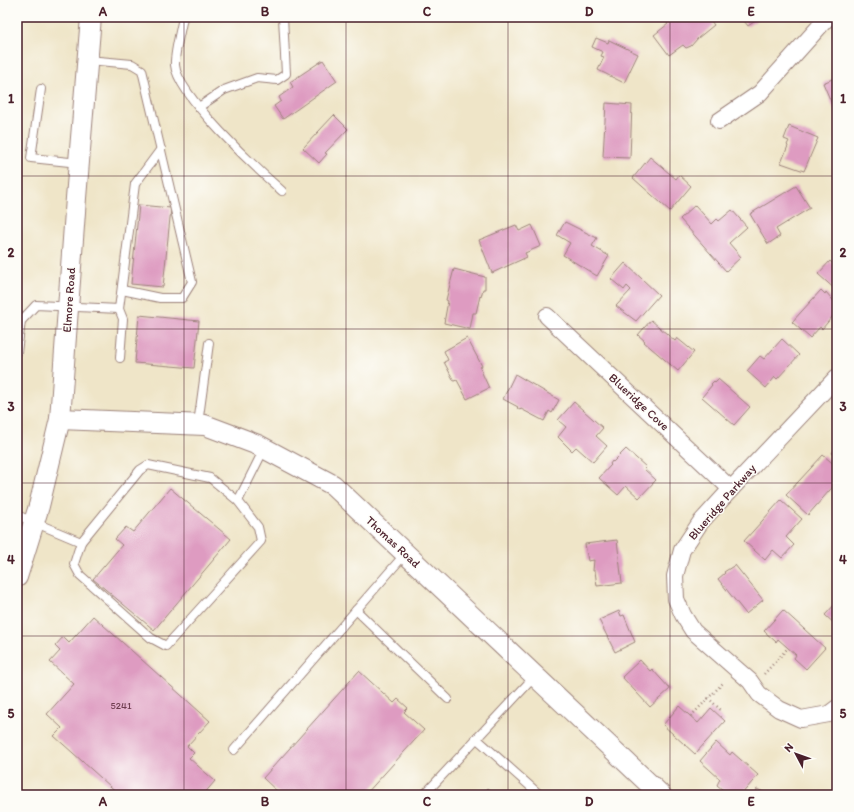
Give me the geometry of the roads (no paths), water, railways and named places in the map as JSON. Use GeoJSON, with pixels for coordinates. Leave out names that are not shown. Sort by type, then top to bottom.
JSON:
{"type":"FeatureCollection","features":[{"type":"Feature","properties":{"kind":"street","name":"Elmore Road"},"geometry":{"type":"LineString","coordinates":[[17,577],[26,519],[60,419],[91,17]]}},
{"type":"Feature","properties":{"kind":"street"},"geometry":{"type":"LineString","coordinates":[[719,121],[760,93],[828,17]]}},
{"type":"Feature","properties":{"kind":"street","name":"Blueridge Cove"},"geometry":{"type":"LineString","coordinates":[[547,316],[731,488]]}},
{"type":"Feature","properties":{"kind":"street","name":"Blueridge Parkway"},"geometry":{"type":"LineString","coordinates":[[837,377],[731,488],[700,523],[682,550],[675,576],[676,599],[683,615],[694,631],[750,681],[759,694],[779,709],[801,719],[829,714],[837,708]]}},
{"type":"Feature","properties":{"kind":"street","name":"Thomas Road"},"geometry":{"type":"LineString","coordinates":[[60,419],[205,425],[264,449],[333,485],[661,795]]}},
{"type":"Feature","properties":{"kind":"lane"},"geometry":{"type":"LineString","coordinates":[[183,17],[175,65],[186,93],[282,191]]}},
{"type":"Feature","properties":{"kind":"lane"},"geometry":{"type":"LineString","coordinates":[[199,107],[224,90],[257,78],[277,80],[286,74],[283,17]]}},
{"type":"Feature","properties":{"kind":"lane"},"geometry":{"type":"LineString","coordinates":[[88,60],[132,64],[142,70],[192,282],[182,298],[160,298],[122,290]]}},
{"type":"Feature","properties":{"kind":"lane"},"geometry":{"type":"LineString","coordinates":[[41,89],[32,158],[79,163]]}},
{"type":"Feature","properties":{"kind":"lane"},"geometry":{"type":"LineString","coordinates":[[120,358],[123,319],[119,309],[135,184],[161,149]]}},
{"type":"Feature","properties":{"kind":"lane"},"geometry":{"type":"LineString","coordinates":[[17,352],[22,321],[36,305],[119,309]]}},
{"type":"Feature","properties":{"kind":"lane"},"geometry":{"type":"LineString","coordinates":[[198,425],[209,343]]}},
{"type":"Feature","properties":{"kind":"lane"},"geometry":{"type":"LineString","coordinates":[[238,502],[264,449]]}},
{"type":"Feature","properties":{"kind":"lane"},"geometry":{"type":"LineString","coordinates":[[148,465],[210,478],[238,502],[258,527],[261,541],[166,646],[151,638],[80,575],[74,564],[81,542],[140,470],[148,465]]}},
{"type":"Feature","properties":{"kind":"lane"},"geometry":{"type":"LineString","coordinates":[[26,519],[81,542]]}},
{"type":"Feature","properties":{"kind":"lane"},"geometry":{"type":"LineString","coordinates":[[234,750],[405,553]]}},
{"type":"Feature","properties":{"kind":"lane"},"geometry":{"type":"LineString","coordinates":[[356,610],[448,699]]}},
{"type":"Feature","properties":{"kind":"lane"},"geometry":{"type":"LineString","coordinates":[[424,795],[535,676]]}},
{"type":"Feature","properties":{"kind":"lane"},"geometry":{"type":"LineString","coordinates":[[476,738],[540,795]]}}]}
